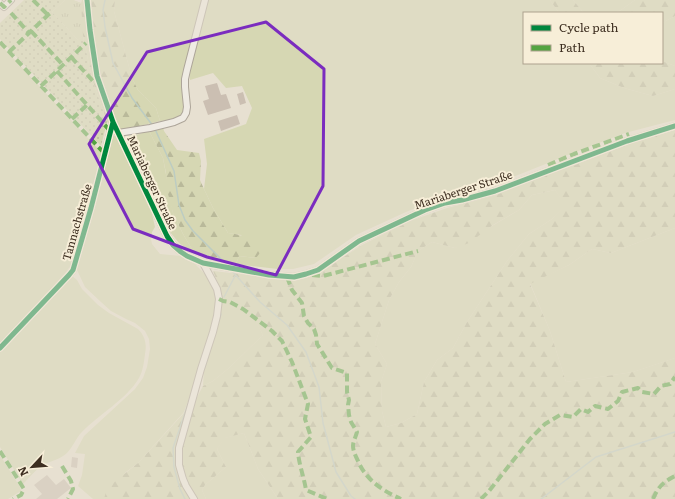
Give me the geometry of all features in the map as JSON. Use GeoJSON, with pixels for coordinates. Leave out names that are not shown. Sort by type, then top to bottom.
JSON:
{"type":"FeatureCollection","features":[{"type":"Feature","properties":{"kind":"street"},"geometry":{"type":"LineString","coordinates":[[0,3],[4,6],[11,0]]}},
{"type":"Feature","properties":{"kind":"street","name":"Mariaberger Straße"},"geometry":{"type":"LineString","coordinates":[[87,0],[97,76],[113,122],[167,236],[173,245],[181,252],[203,263],[287,277],[306,274],[318,270],[359,241],[425,210],[445,203],[495,191],[627,141],[675,126]]}},
{"type":"Feature","properties":{"kind":"street"},"geometry":{"type":"LineString","coordinates":[[118,133],[150,128],[174,122],[183,118],[188,107],[186,74],[205,0]]}},
{"type":"Feature","properties":{"kind":"street","name":"Tannachstraße"},"geometry":{"type":"LineString","coordinates":[[0,348],[73,270],[91,208],[113,122]]}},
{"type":"Feature","properties":{"kind":"street"},"geometry":{"type":"LineString","coordinates":[[194,499],[183,479],[179,465],[179,448],[201,368],[209,346],[217,316],[219,299],[217,289],[203,263]]}},
{"type":"Feature","properties":{"kind":"highlighted area"},"geometry":{"type":"Polygon","coordinates":[[[266,22],[324,69],[323,186],[276,275],[207,257],[133,229],[89,144],[147,52],[266,22]]]}},
{"type":"Feature","properties":{"kind":"green space"},"geometry":{"type":"Polygon","coordinates":[[[24,0],[65,0],[52,12],[78,40],[83,36],[92,79],[107,122],[101,146],[0,39],[0,23],[24,0]]]}},
{"type":"Feature","properties":{"kind":"green space"},"geometry":{"type":"Polygon","coordinates":[[[65,0],[73,0],[81,3],[82,0],[115,0],[114,11],[132,78],[138,90],[156,108],[160,121],[119,131],[107,122],[92,79],[83,36],[78,40],[65,0]]]}},
{"type":"Feature","properties":{"kind":"green space"},"geometry":{"type":"Polygon","coordinates":[[[65,0],[73,0],[81,3],[83,36],[78,40],[52,12],[65,0]]]}},
{"type":"Feature","properties":{"kind":"green space"},"geometry":{"type":"Polygon","coordinates":[[[115,0],[203,0],[184,70],[182,87],[184,111],[173,120],[160,121],[156,108],[138,90],[132,78],[114,11],[115,0]]]}},
{"type":"Feature","properties":{"kind":"green space"},"geometry":{"type":"Polygon","coordinates":[[[207,0],[550,0],[558,12],[523,12],[523,64],[590,64],[600,78],[624,88],[653,96],[675,89],[675,120],[625,133],[493,185],[443,197],[356,235],[314,264],[293,269],[278,269],[236,264],[239,256],[256,258],[241,235],[228,233],[204,189],[207,164],[204,139],[246,124],[252,108],[242,86],[226,88],[213,73],[190,80],[189,70],[207,0]]]}},
{"type":"Feature","properties":{"kind":"green space"},"geometry":{"type":"Polygon","coordinates":[[[550,0],[573,0],[583,12],[558,12],[550,0]]]}},
{"type":"Feature","properties":{"kind":"green space"},"geometry":{"type":"Polygon","coordinates":[[[573,0],[635,0],[617,12],[583,12],[573,0]]]}},
{"type":"Feature","properties":{"kind":"green space"},"geometry":{"type":"Polygon","coordinates":[[[635,0],[675,0],[675,16],[663,22],[663,12],[617,12],[635,0]]]}},
{"type":"Feature","properties":{"kind":"green space"},"geometry":{"type":"Polygon","coordinates":[[[675,16],[675,66],[663,61],[663,22],[675,16]]]}},
{"type":"Feature","properties":{"kind":"green space"},"geometry":{"type":"Polygon","coordinates":[[[0,44],[102,153],[89,208],[73,262],[38,305],[0,345],[0,44]]]}},
{"type":"Feature","properties":{"kind":"green space"},"geometry":{"type":"Polygon","coordinates":[[[663,61],[675,66],[675,89],[653,96],[624,88],[600,78],[590,64],[663,64],[663,61]]]}},
{"type":"Feature","properties":{"kind":"green space"},"geometry":{"type":"Polygon","coordinates":[[[163,127],[164,131],[177,150],[199,153],[201,161],[200,180],[213,208],[228,233],[247,238],[255,242],[263,249],[256,258],[239,256],[236,264],[220,262],[195,254],[173,213],[167,190],[163,158],[149,131],[163,127]]]}},
{"type":"Feature","properties":{"kind":"green space"},"geometry":{"type":"Polygon","coordinates":[[[675,130],[675,228],[611,253],[592,249],[569,265],[530,284],[550,331],[566,382],[633,372],[675,358],[675,499],[278,499],[258,469],[244,433],[225,438],[217,449],[226,467],[205,485],[202,490],[206,499],[104,499],[107,488],[138,463],[195,401],[203,386],[213,381],[229,368],[263,335],[250,312],[222,294],[213,271],[293,280],[319,273],[362,245],[410,221],[447,208],[496,195],[577,162],[675,130]],[[555,190],[532,195],[519,210],[493,225],[469,243],[455,248],[432,242],[418,251],[411,267],[399,282],[389,300],[375,344],[387,364],[381,382],[382,411],[386,427],[401,423],[417,414],[424,382],[437,360],[453,348],[467,322],[507,261],[529,234],[552,219],[565,205],[555,190]]]}},
{"type":"Feature","properties":{"kind":"green space"},"geometry":{"type":"Polygon","coordinates":[[[149,131],[163,158],[173,213],[195,254],[179,243],[170,232],[126,138],[127,136],[149,131]]]}},
{"type":"Feature","properties":{"kind":"green space"},"geometry":{"type":"Polygon","coordinates":[[[113,136],[116,136],[152,214],[155,227],[152,232],[152,244],[160,254],[181,256],[195,264],[208,277],[215,290],[217,299],[215,316],[195,383],[184,412],[138,463],[126,472],[104,499],[93,499],[78,486],[82,475],[85,454],[75,453],[84,436],[135,389],[143,378],[147,367],[150,349],[149,339],[145,331],[135,323],[111,311],[85,287],[77,270],[113,136]]]}},
{"type":"Feature","properties":{"kind":"green space"},"geometry":{"type":"Polygon","coordinates":[[[555,190],[566,205],[552,219],[529,234],[507,261],[467,322],[453,348],[437,360],[424,382],[417,414],[401,423],[386,427],[382,411],[381,382],[387,364],[375,344],[389,300],[399,282],[411,267],[418,251],[432,242],[455,248],[519,210],[532,195],[555,190]]]}},
{"type":"Feature","properties":{"kind":"green space"},"geometry":{"type":"Polygon","coordinates":[[[675,228],[675,358],[633,372],[566,382],[550,331],[530,283],[569,265],[592,249],[611,253],[675,228]]]}},
{"type":"Feature","properties":{"kind":"green space"},"geometry":{"type":"Polygon","coordinates":[[[72,276],[77,280],[82,289],[98,305],[109,313],[138,329],[144,337],[146,344],[143,366],[139,378],[134,386],[81,433],[67,453],[62,457],[40,467],[23,484],[0,447],[0,351],[72,276]]]}},
{"type":"Feature","properties":{"kind":"green space"},"geometry":{"type":"Polygon","coordinates":[[[222,294],[251,312],[263,335],[229,368],[213,381],[203,386],[204,367],[216,334],[222,294]]]}},
{"type":"Feature","properties":{"kind":"green space"},"geometry":{"type":"Polygon","coordinates":[[[244,433],[258,469],[278,499],[206,499],[202,490],[205,485],[226,467],[217,449],[224,438],[244,433]]]}},
{"type":"Feature","properties":{"kind":"green space"},"geometry":{"type":"Polygon","coordinates":[[[0,455],[21,491],[8,499],[0,499],[0,455]]]}},
{"type":"Feature","properties":{"kind":"building"},"geometry":{"type":"Polygon","coordinates":[[[217,83],[221,95],[226,94],[231,108],[208,115],[203,101],[209,99],[205,86],[217,83]]]}},
{"type":"Feature","properties":{"kind":"building"},"geometry":{"type":"Polygon","coordinates":[[[243,92],[246,103],[240,105],[237,94],[243,92]]]}},
{"type":"Feature","properties":{"kind":"building"},"geometry":{"type":"Polygon","coordinates":[[[237,115],[240,124],[221,131],[218,121],[237,115]]]}},
{"type":"Feature","properties":{"kind":"building"},"geometry":{"type":"Polygon","coordinates":[[[72,457],[78,458],[77,468],[71,467],[72,457]]]}},
{"type":"Feature","properties":{"kind":"building"},"geometry":{"type":"Polygon","coordinates":[[[47,475],[56,485],[64,479],[71,488],[57,499],[36,499],[42,494],[34,485],[47,475]]]}},
{"type":"Feature","properties":{"kind":"waterway"},"geometry":{"type":"LineString","coordinates":[[105,0],[103,10],[105,27],[113,63],[132,98],[153,126]]}},
{"type":"Feature","properties":{"kind":"waterway"},"geometry":{"type":"LineString","coordinates":[[155,129],[174,171],[179,205],[185,220],[193,231],[227,265]]}},
{"type":"Feature","properties":{"kind":"waterway"},"geometry":{"type":"LineString","coordinates":[[232,271],[260,302],[287,325],[306,352],[319,387],[323,423],[336,472],[351,496],[355,499]]}},
{"type":"Feature","properties":{"kind":"waterway"},"geometry":{"type":"LineString","coordinates":[[224,297],[235,276]]}},
{"type":"Feature","properties":{"kind":"waterway"},"geometry":{"type":"LineString","coordinates":[[217,327],[221,314]]}},
{"type":"Feature","properties":{"kind":"waterway"},"geometry":{"type":"LineString","coordinates":[[205,367],[210,349]]}},
{"type":"Feature","properties":{"kind":"waterway"},"geometry":{"type":"LineString","coordinates":[[185,499],[180,489],[174,467],[173,448],[188,404]]}},
{"type":"Feature","properties":{"kind":"waterway"},"geometry":{"type":"LineString","coordinates":[[541,499],[596,457],[675,432]]}},
{"type":"Feature","properties":{"kind":"marked path"},"geometry":{"type":"LineString","coordinates":[[0,3],[4,7],[11,0]]}},
{"type":"Feature","properties":{"kind":"marked path"},"geometry":{"type":"LineString","coordinates":[[33,0],[48,15]]}},
{"type":"Feature","properties":{"kind":"marked path"},"geometry":{"type":"LineString","coordinates":[[9,52],[52,12]]}},
{"type":"Feature","properties":{"kind":"marked path"},"geometry":{"type":"LineString","coordinates":[[11,13],[29,33]]}},
{"type":"Feature","properties":{"kind":"marked path"},"geometry":{"type":"LineString","coordinates":[[31,31],[63,65]]}},
{"type":"Feature","properties":{"kind":"marked path"},"geometry":{"type":"LineString","coordinates":[[0,42],[105,154]]}},
{"type":"Feature","properties":{"kind":"marked path"},"geometry":{"type":"LineString","coordinates":[[41,86],[86,43]]}},
{"type":"Feature","properties":{"kind":"marked path"},"geometry":{"type":"LineString","coordinates":[[71,57],[93,81]]}},
{"type":"Feature","properties":{"kind":"marked path"},"geometry":{"type":"LineString","coordinates":[[57,71],[111,132]]}},
{"type":"Feature","properties":{"kind":"marked path"},"geometry":{"type":"LineString","coordinates":[[72,119],[87,105]]}},
{"type":"Feature","properties":{"kind":"marked path"},"geometry":{"type":"LineString","coordinates":[[548,165],[629,134]]}},
{"type":"Feature","properties":{"kind":"marked path"},"geometry":{"type":"LineString","coordinates":[[312,275],[323,276],[418,251]]}},
{"type":"Feature","properties":{"kind":"marked path"},"geometry":{"type":"LineString","coordinates":[[287,277],[292,290],[302,303],[304,316],[314,329],[317,344],[332,368],[347,373],[349,415],[357,432],[353,443],[353,448],[361,468],[376,484],[401,499]]}},
{"type":"Feature","properties":{"kind":"marked path"},"geometry":{"type":"LineString","coordinates":[[219,299],[230,302],[243,309],[272,331],[282,341],[292,362],[308,404],[305,419],[311,437],[298,452],[306,490],[327,499]]}},
{"type":"Feature","properties":{"kind":"marked path"},"geometry":{"type":"LineString","coordinates":[[481,499],[530,439],[545,424],[560,415],[573,417],[581,409],[588,412],[595,406],[608,409],[618,401],[622,392],[638,388],[642,392],[654,394],[661,386],[670,384],[675,377]]}},
{"type":"Feature","properties":{"kind":"marked path"},"geometry":{"type":"LineString","coordinates":[[0,451],[24,489],[21,495],[13,499]]}},
{"type":"Feature","properties":{"kind":"marked path"},"geometry":{"type":"LineString","coordinates":[[62,466],[71,481],[73,489],[68,499]]}},
{"type":"Feature","properties":{"kind":"marked path"},"geometry":{"type":"LineString","coordinates":[[653,499],[661,485],[675,476]]}},
{"type":"Feature","properties":{"kind":"cycle path"},"geometry":{"type":"LineString","coordinates":[[87,0],[97,76],[113,122],[167,236],[173,245],[181,252],[203,263],[269,275],[294,277],[306,274],[318,270],[359,241],[425,210],[445,203],[495,191],[627,141],[675,126]]}},
{"type":"Feature","properties":{"kind":"cycle path"},"geometry":{"type":"LineString","coordinates":[[0,348],[73,270],[91,208],[113,122]]}}]}
